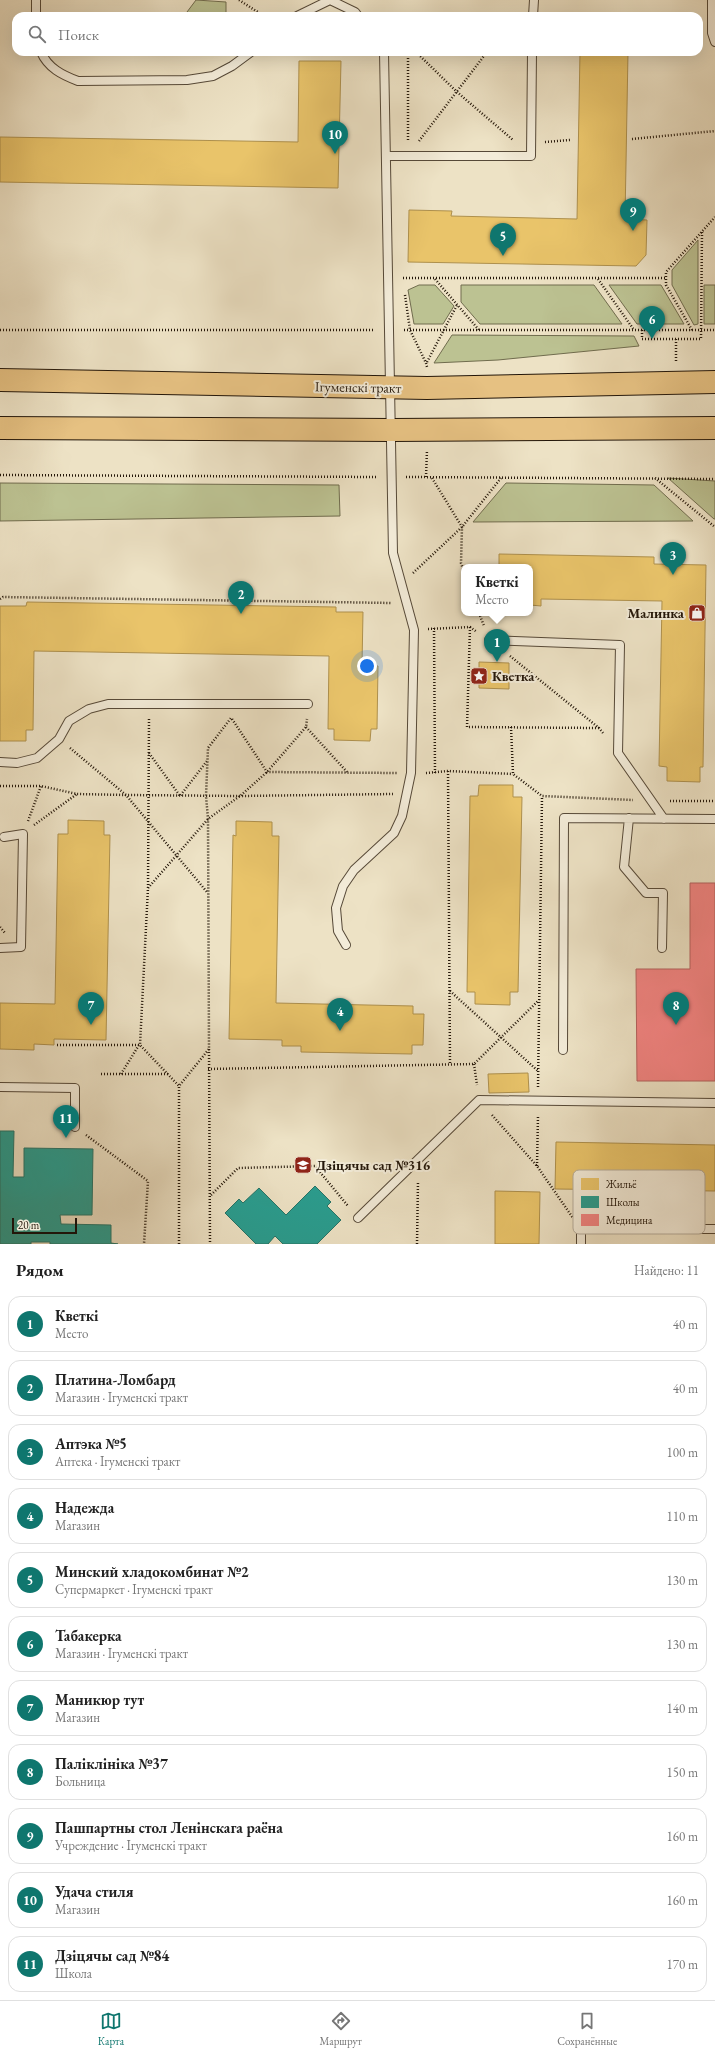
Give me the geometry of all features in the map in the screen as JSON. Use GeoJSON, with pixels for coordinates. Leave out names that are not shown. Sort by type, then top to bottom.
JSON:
{"type":"FeatureCollection","features":[{"type":"Feature","properties":{"kind":"main road","name":"Ігуменскі тракт"},"geometry":{"type":"LineString","coordinates":[[0,380],[391,387],[715,382]]}},
{"type":"Feature","properties":{"kind":"main road"},"geometry":{"type":"LineString","coordinates":[[0,428],[392,430],[715,428]]}},
{"type":"Feature","properties":{"kind":"lane"},"geometry":{"type":"LineString","coordinates":[[36,0],[36,12]]}},
{"type":"Feature","properties":{"kind":"lane"},"geometry":{"type":"LineString","coordinates":[[305,12],[330,0],[355,12]]}},
{"type":"Feature","properties":{"kind":"lane"},"geometry":{"type":"LineString","coordinates":[[533,12],[534,0]]}},
{"type":"Feature","properties":{"kind":"lane"},"geometry":{"type":"LineString","coordinates":[[712,0],[712,34],[715,42]]}},
{"type":"Feature","properties":{"kind":"lane"},"geometry":{"type":"LineString","coordinates":[[43,56],[45,61],[61,75],[78,81],[187,80],[213,76],[232,66],[246,56]]}},
{"type":"Feature","properties":{"kind":"lane"},"geometry":{"type":"LineString","coordinates":[[346,945],[338,931],[336,908],[343,886],[354,870],[394,833],[402,816],[408,794],[411,773],[414,630],[393,553],[392,430],[388,330],[384,56]]}},
{"type":"Feature","properties":{"kind":"lane"},"geometry":{"type":"LineString","coordinates":[[386,156],[531,156],[532,56]]}},
{"type":"Feature","properties":{"kind":"lane"},"geometry":{"type":"LineString","coordinates":[[490,640],[620,645],[618,753],[664,818]]}},
{"type":"Feature","properties":{"kind":"lane"},"geometry":{"type":"LineString","coordinates":[[0,762],[17,763],[36,758],[59,739],[70,720],[89,709],[108,704],[308,704]]}},
{"type":"Feature","properties":{"kind":"lane"},"geometry":{"type":"LineString","coordinates":[[563,1050],[564,818],[715,819]]}},
{"type":"Feature","properties":{"kind":"lane"},"geometry":{"type":"LineString","coordinates":[[629,818],[624,867],[646,893],[663,894],[662,948]]}},
{"type":"Feature","properties":{"kind":"lane"},"geometry":{"type":"LineString","coordinates":[[0,948],[20,947],[23,834],[4,837]]}},
{"type":"Feature","properties":{"kind":"lane"},"geometry":{"type":"LineString","coordinates":[[0,1087],[75,1088],[75,1127]]}},
{"type":"Feature","properties":{"kind":"lane"},"geometry":{"type":"LineString","coordinates":[[358,1218],[479,1100],[715,1103]]}},
{"type":"Feature","properties":{"kind":"path"},"geometry":{"type":"LineString","coordinates":[[239,0],[258,12]]}},
{"type":"Feature","properties":{"kind":"path"},"geometry":{"type":"LineString","coordinates":[[408,56],[408,155]]}},
{"type":"Feature","properties":{"kind":"path"},"geometry":{"type":"LineString","coordinates":[[420,56],[457,92],[531,156]]}},
{"type":"Feature","properties":{"kind":"path"},"geometry":{"type":"LineString","coordinates":[[408,155],[484,56]]}},
{"type":"Feature","properties":{"kind":"path"},"geometry":{"type":"LineString","coordinates":[[632,139],[715,131]]}},
{"type":"Feature","properties":{"kind":"path"},"geometry":{"type":"LineString","coordinates":[[531,143],[570,140]]}},
{"type":"Feature","properties":{"kind":"path"},"geometry":{"type":"LineString","coordinates":[[692,330],[666,285],[666,272],[715,217]]}},
{"type":"Feature","properties":{"kind":"path"},"geometry":{"type":"LineString","coordinates":[[642,330],[642,339],[701,339],[702,231]]}},
{"type":"Feature","properties":{"kind":"path"},"geometry":{"type":"LineString","coordinates":[[387,277],[666,278]]}},
{"type":"Feature","properties":{"kind":"path"},"geometry":{"type":"LineString","coordinates":[[403,278],[404,286]]}},
{"type":"Feature","properties":{"kind":"path"},"geometry":{"type":"LineString","coordinates":[[435,278],[479,330]]}},
{"type":"Feature","properties":{"kind":"path"},"geometry":{"type":"LineString","coordinates":[[597,278],[634,330]]}},
{"type":"Feature","properties":{"kind":"path"},"geometry":{"type":"LineString","coordinates":[[405,293],[410,330]]}},
{"type":"Feature","properties":{"kind":"path"},"geometry":{"type":"LineString","coordinates":[[426,363],[457,304]]}},
{"type":"Feature","properties":{"kind":"path"},"geometry":{"type":"LineString","coordinates":[[0,330],[715,330]]}},
{"type":"Feature","properties":{"kind":"path"},"geometry":{"type":"LineString","coordinates":[[0,475],[715,479]]}},
{"type":"Feature","properties":{"kind":"path"},"geometry":{"type":"LineString","coordinates":[[432,477],[462,527],[461,564]]}},
{"type":"Feature","properties":{"kind":"path"},"geometry":{"type":"LineString","coordinates":[[402,584],[462,527],[501,478]]}},
{"type":"Feature","properties":{"kind":"path"},"geometry":{"type":"LineString","coordinates":[[655,478],[715,527]]}},
{"type":"Feature","properties":{"kind":"path"},"geometry":{"type":"LineString","coordinates":[[0,599],[3,597],[407,603]]}},
{"type":"Feature","properties":{"kind":"path"},"geometry":{"type":"LineString","coordinates":[[414,630],[470,627],[490,640],[599,728],[618,753]]}},
{"type":"Feature","properties":{"kind":"path"},"geometry":{"type":"LineString","coordinates":[[470,627],[467,727],[599,728]]}},
{"type":"Feature","properties":{"kind":"path"},"geometry":{"type":"LineString","coordinates":[[434,628],[435,773]]}},
{"type":"Feature","properties":{"kind":"path"},"geometry":{"type":"LineString","coordinates":[[121,1074],[140,1045],[148,888],[149,703]]}},
{"type":"Feature","properties":{"kind":"path"},"geometry":{"type":"LineString","coordinates":[[217,704],[231,718],[267,772]]}},
{"type":"Feature","properties":{"kind":"path"},"geometry":{"type":"LineString","coordinates":[[148,888],[208,819],[240,796],[267,772],[306,727],[308,704]]}},
{"type":"Feature","properties":{"kind":"path"},"geometry":{"type":"LineString","coordinates":[[210,1244],[211,1195],[208,1069],[207,892],[208,819],[206,796],[208,748],[231,718]]}},
{"type":"Feature","properties":{"kind":"path"},"geometry":{"type":"LineString","coordinates":[[306,727],[347,772]]}},
{"type":"Feature","properties":{"kind":"path"},"geometry":{"type":"LineString","coordinates":[[511,727],[513,774]]}},
{"type":"Feature","properties":{"kind":"path"},"geometry":{"type":"LineString","coordinates":[[59,739],[126,795],[207,892]]}},
{"type":"Feature","properties":{"kind":"path"},"geometry":{"type":"LineString","coordinates":[[149,752],[180,796]]}},
{"type":"Feature","properties":{"kind":"path"},"geometry":{"type":"LineString","coordinates":[[180,796],[208,760]]}},
{"type":"Feature","properties":{"kind":"path"},"geometry":{"type":"LineString","coordinates":[[448,771],[450,1064]]}},
{"type":"Feature","properties":{"kind":"path"},"geometry":{"type":"LineString","coordinates":[[267,772],[435,773],[448,771],[513,774],[542,796],[651,801],[715,801]]}},
{"type":"Feature","properties":{"kind":"path"},"geometry":{"type":"LineString","coordinates":[[0,786],[41,786],[77,794],[126,795],[240,796],[408,794]]}},
{"type":"Feature","properties":{"kind":"path"},"geometry":{"type":"LineString","coordinates":[[23,834],[41,786]]}},
{"type":"Feature","properties":{"kind":"path"},"geometry":{"type":"LineString","coordinates":[[23,834],[77,794]]}},
{"type":"Feature","properties":{"kind":"path"},"geometry":{"type":"LineString","coordinates":[[537,1166],[542,796]]}},
{"type":"Feature","properties":{"kind":"path"},"geometry":{"type":"LineString","coordinates":[[450,990],[539,1071]]}},
{"type":"Feature","properties":{"kind":"path"},"geometry":{"type":"LineString","coordinates":[[208,1069],[474,1064],[539,1000]]}},
{"type":"Feature","properties":{"kind":"path"},"geometry":{"type":"LineString","coordinates":[[57,1045],[140,1045],[178,1086],[178,1244]]}},
{"type":"Feature","properties":{"kind":"path"},"geometry":{"type":"LineString","coordinates":[[178,1086],[209,1049]]}},
{"type":"Feature","properties":{"kind":"path"},"geometry":{"type":"LineString","coordinates":[[474,1064],[479,1100],[537,1166],[573,1218]]}},
{"type":"Feature","properties":{"kind":"path"},"geometry":{"type":"LineString","coordinates":[[101,1074],[168,1074]]}},
{"type":"Feature","properties":{"kind":"path"},"geometry":{"type":"LineString","coordinates":[[75,1127],[148,1181],[144,1244]]}},
{"type":"Feature","properties":{"kind":"path"},"geometry":{"type":"LineString","coordinates":[[417,1244],[418,1159]]}},
{"type":"Feature","properties":{"kind":"path"},"geometry":{"type":"LineString","coordinates":[[211,1195],[238,1168],[316,1166],[358,1218]]}},
{"type":"Feature","properties":{"kind":"green space"},"geometry":{"type":"Polygon","coordinates":[[[196,0],[226,2],[226,12],[187,12],[196,0]]]}},
{"type":"Feature","properties":{"kind":"green space"},"geometry":{"type":"Polygon","coordinates":[[[698,240],[698,324],[694,325],[672,285],[672,270],[698,240]]]}},
{"type":"Feature","properties":{"kind":"green space"},"geometry":{"type":"Polygon","coordinates":[[[419,285],[435,285],[454,306],[443,324],[414,324],[408,290],[419,285]]]}},
{"type":"Feature","properties":{"kind":"green space"},"geometry":{"type":"Polygon","coordinates":[[[461,285],[594,285],[622,324],[480,324],[461,302],[461,285]]]}},
{"type":"Feature","properties":{"kind":"green space"},"geometry":{"type":"Polygon","coordinates":[[[609,285],[661,285],[684,324],[637,324],[609,285]]]}},
{"type":"Feature","properties":{"kind":"green space"},"geometry":{"type":"Polygon","coordinates":[[[704,285],[715,285],[715,324],[704,324],[704,285]]]}},
{"type":"Feature","properties":{"kind":"green space"},"geometry":{"type":"Polygon","coordinates":[[[452,335],[634,336],[639,346],[498,360],[434,363],[452,335]]]}},
{"type":"Feature","properties":{"kind":"green space"},"geometry":{"type":"Polygon","coordinates":[[[668,478],[715,481],[715,519],[714,519],[668,478]]]}},
{"type":"Feature","properties":{"kind":"green space"},"geometry":{"type":"Polygon","coordinates":[[[0,483],[339,485],[340,516],[0,521],[0,483]]]}},
{"type":"Feature","properties":{"kind":"green space"},"geometry":{"type":"Polygon","coordinates":[[[506,483],[654,485],[693,521],[473,522],[506,483]]]}},
{"type":"Feature","properties":{"kind":"building: Жильё"},"geometry":{"type":"Polygon","coordinates":[[[580,56],[628,56],[625,219],[647,220],[646,255],[636,266],[408,262],[409,210],[452,211],[451,216],[577,219],[580,56]]]}},
{"type":"Feature","properties":{"kind":"building: Жильё"},"geometry":{"type":"Polygon","coordinates":[[[299,61],[341,61],[338,188],[0,182],[0,137],[298,142],[299,61]]]}},
{"type":"Feature","properties":{"kind":"building: Жильё"},"geometry":{"type":"Polygon","coordinates":[[[499,554],[654,557],[654,564],[706,565],[703,767],[700,767],[700,782],[667,781],[667,767],[659,766],[662,601],[541,599],[541,606],[533,605],[533,564],[499,564],[499,554]]]}},
{"type":"Feature","properties":{"kind":"building: Жильё"},"geometry":{"type":"Polygon","coordinates":[[[27,602],[336,607],[336,612],[363,612],[362,665],[378,666],[377,729],[371,729],[370,741],[334,740],[334,729],[328,729],[329,656],[34,651],[33,730],[26,730],[26,741],[0,741],[0,606],[26,606],[27,602]]]}},
{"type":"Feature","properties":{"kind":"building: Жильё"},"geometry":{"type":"Polygon","coordinates":[[[479,662],[509,663],[509,689],[479,688],[479,662]]]}},
{"type":"Feature","properties":{"kind":"building: Жильё"},"geometry":{"type":"Polygon","coordinates":[[[479,785],[513,785],[513,797],[522,797],[518,992],[510,992],[510,1005],[475,1004],[475,992],[467,992],[470,796],[478,796],[479,785]]]}},
{"type":"Feature","properties":{"kind":"building: Жильё"},"geometry":{"type":"Polygon","coordinates":[[[68,820],[104,821],[104,835],[110,835],[106,1040],[54,1039],[54,1045],[34,1044],[34,1050],[0,1049],[0,1003],[55,1004],[58,834],[68,834],[68,820]]]}},
{"type":"Feature","properties":{"kind":"building: Жильё"},"geometry":{"type":"Polygon","coordinates":[[[236,821],[272,822],[272,836],[279,836],[276,1003],[413,1006],[413,1014],[424,1014],[423,1045],[412,1045],[412,1054],[301,1052],[301,1046],[282,1046],[282,1040],[229,1039],[233,835],[236,836],[236,821]]]}},
{"type":"Feature","properties":{"kind":"building: Жильё"},"geometry":{"type":"Polygon","coordinates":[[[528,1073],[529,1092],[489,1093],[488,1074],[528,1073]]]}},
{"type":"Feature","properties":{"kind":"building: Жильё"},"geometry":{"type":"Polygon","coordinates":[[[556,1142],[715,1145],[715,1191],[705,1191],[705,1170],[573,1170],[573,1189],[555,1189],[556,1142]]]}},
{"type":"Feature","properties":{"kind":"building: Жильё"},"geometry":{"type":"Polygon","coordinates":[[[495,1191],[540,1192],[539,1244],[495,1244],[495,1191]]]}},
{"type":"Feature","properties":{"kind":"building: Школы"},"geometry":{"type":"Polygon","coordinates":[[[0,1131],[14,1131],[13,1177],[24,1177],[24,1148],[93,1149],[92,1215],[60,1215],[61,1224],[111,1225],[111,1243],[118,1244],[50,1244],[50,1242],[31,1242],[31,1244],[0,1244],[0,1131]]]}},
{"type":"Feature","properties":{"kind":"building: Школы"},"geometry":{"type":"Polygon","coordinates":[[[315,1186],[331,1202],[327,1206],[341,1220],[317,1244],[283,1244],[275,1236],[268,1244],[256,1244],[225,1213],[239,1199],[243,1203],[259,1188],[286,1215],[315,1186]]]}},
{"type":"Feature","properties":{"kind":"building: Медицина"},"geometry":{"type":"Polygon","coordinates":[[[690,883],[715,883],[715,1081],[637,1081],[636,969],[690,969],[690,883]]]}},
{"type":"Feature","properties":{"kind":"place","name":"Удача стиля"},"geometry":{"type":"Point","coordinates":[335,154]}},
{"type":"Feature","properties":{"kind":"place","name":"Пашпартны стол Ленінскага раёна"},"geometry":{"type":"Point","coordinates":[633,231]}},
{"type":"Feature","properties":{"kind":"place","name":"Минский хладокомбинат №2"},"geometry":{"type":"Point","coordinates":[503,256]}},
{"type":"Feature","properties":{"kind":"place","name":"Табакерка"},"geometry":{"type":"Point","coordinates":[652,339]}},
{"type":"Feature","properties":{"kind":"place","name":"Аптэка №5"},"geometry":{"type":"Point","coordinates":[673,575]}},
{"type":"Feature","properties":{"kind":"place","name":"Малинка"},"geometry":{"type":"Point","coordinates":[697,613]}},
{"type":"Feature","properties":{"kind":"place","name":"Платина-Ломбард"},"geometry":{"type":"Point","coordinates":[241,614]}},
{"type":"Feature","properties":{"kind":"place","name":"Кветкі"},"geometry":{"type":"Point","coordinates":[497,662]}},
{"type":"Feature","properties":{"kind":"place","name":"Кветка"},"geometry":{"type":"Point","coordinates":[479,676]}},
{"type":"Feature","properties":{"kind":"place","name":"Маникюр тут"},"geometry":{"type":"Point","coordinates":[91,1025]}},
{"type":"Feature","properties":{"kind":"place","name":"Паліклініка №37"},"geometry":{"type":"Point","coordinates":[676,1025]}},
{"type":"Feature","properties":{"kind":"place","name":"Надежда"},"geometry":{"type":"Point","coordinates":[340,1031]}},
{"type":"Feature","properties":{"kind":"place","name":"Дзіцячы сад №84"},"geometry":{"type":"Point","coordinates":[66,1138]}},
{"type":"Feature","properties":{"kind":"place","name":"Дзіцячы сад №316"},"geometry":{"type":"Point","coordinates":[303,1165]}}]}
